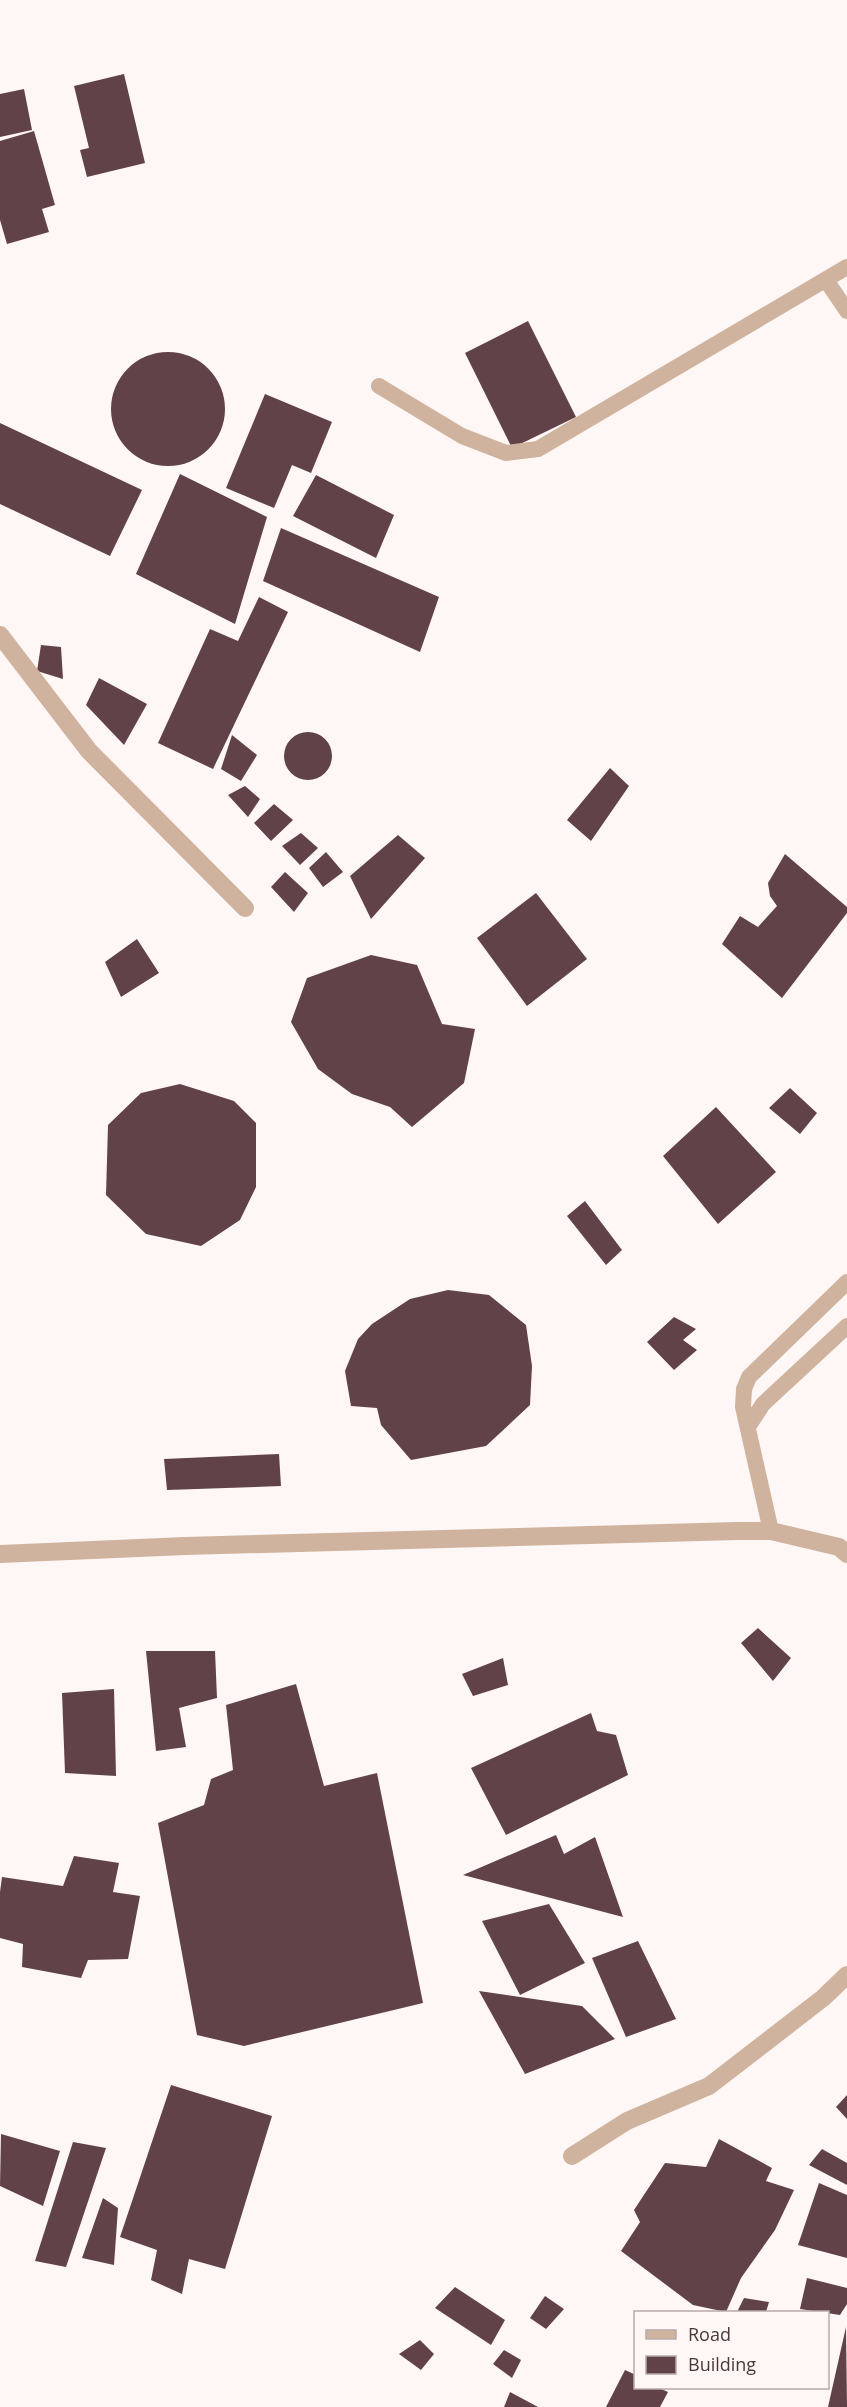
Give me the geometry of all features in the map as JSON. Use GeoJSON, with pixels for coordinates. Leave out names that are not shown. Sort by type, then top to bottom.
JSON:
{"type":"FeatureCollection","features":[{"type":"Feature","properties":{"kind":"street"},"geometry":{"type":"LineString","coordinates":[[0,635],[89,751],[246,908]]}},
{"type":"Feature","properties":{"kind":"street"},"geometry":{"type":"LineString","coordinates":[[0,1554],[185,1546],[771,1532],[839,1547],[847,1554]]}},
{"type":"Feature","properties":{"kind":"street"},"geometry":{"type":"LineString","coordinates":[[572,2156],[627,2121],[709,2086],[823,1998],[847,1975]]}},
{"type":"Feature","properties":{"kind":"lane"},"geometry":{"type":"LineString","coordinates":[[379,386],[462,436],[506,453],[538,449],[847,267]]}},
{"type":"Feature","properties":{"kind":"lane"},"geometry":{"type":"LineString","coordinates":[[826,280],[847,311]]}},
{"type":"Feature","properties":{"kind":"lane"},"geometry":{"type":"LineString","coordinates":[[771,1532],[743,1407],[744,1389],[749,1377],[847,1282]]}},
{"type":"Feature","properties":{"kind":"lane"},"geometry":{"type":"LineString","coordinates":[[748,1427],[763,1404],[847,1326]]}},
{"type":"Feature","properties":{"kind":"lane"},"geometry":{"type":"LineString","coordinates":[[744,1389],[763,1404]]}},
{"type":"Feature","properties":{"kind":"building"},"geometry":{"type":"Polygon","coordinates":[[[124,74],[145,163],[87,177],[80,150],[89,148],[74,86],[124,74]]]}},
{"type":"Feature","properties":{"kind":"building"},"geometry":{"type":"Polygon","coordinates":[[[24,89],[32,130],[0,137],[0,94],[24,89]]]}},
{"type":"Feature","properties":{"kind":"building"},"geometry":{"type":"Polygon","coordinates":[[[34,131],[55,205],[42,209],[49,232],[7,244],[0,220],[0,141],[34,131]]]}},
{"type":"Feature","properties":{"kind":"building"},"geometry":{"type":"Polygon","coordinates":[[[528,321],[576,417],[512,448],[465,353],[528,321]]]}},
{"type":"Feature","properties":{"kind":"building"},"geometry":{"type":"Polygon","coordinates":[[[168,352],[190,356],[200,361],[216,377],[221,387],[225,409],[221,431],[216,441],[200,457],[190,462],[168,466],[146,462],[136,457],[120,441],[115,431],[111,409],[115,387],[120,377],[136,361],[146,356],[168,352]]]}},
{"type":"Feature","properties":{"kind":"building"},"geometry":{"type":"Polygon","coordinates":[[[265,394],[332,422],[311,473],[292,465],[274,508],[226,488],[265,394]]]}},
{"type":"Feature","properties":{"kind":"building"},"geometry":{"type":"Polygon","coordinates":[[[0,423],[142,490],[110,556],[0,504],[0,423]]]}},
{"type":"Feature","properties":{"kind":"building"},"geometry":{"type":"Polygon","coordinates":[[[180,474],[267,517],[235,624],[136,574],[180,474]]]}},
{"type":"Feature","properties":{"kind":"building"},"geometry":{"type":"Polygon","coordinates":[[[316,475],[394,515],[376,558],[293,516],[316,475]]]}},
{"type":"Feature","properties":{"kind":"building"},"geometry":{"type":"Polygon","coordinates":[[[281,528],[439,597],[420,652],[263,581],[281,528]]]}},
{"type":"Feature","properties":{"kind":"building"},"geometry":{"type":"Polygon","coordinates":[[[259,597],[288,612],[213,769],[158,743],[210,629],[238,641],[259,597]]]}},
{"type":"Feature","properties":{"kind":"building"},"geometry":{"type":"Polygon","coordinates":[[[41,645],[61,647],[63,679],[37,671],[41,645]]]}},
{"type":"Feature","properties":{"kind":"building"},"geometry":{"type":"Polygon","coordinates":[[[99,678],[147,704],[124,745],[86,705],[99,678]]]}},
{"type":"Feature","properties":{"kind":"building"},"geometry":{"type":"Polygon","coordinates":[[[303,732],[313,732],[325,739],[332,751],[332,761],[325,773],[313,780],[303,780],[288,769],[284,761],[284,751],[295,736],[303,732]]]}},
{"type":"Feature","properties":{"kind":"building"},"geometry":{"type":"Polygon","coordinates":[[[232,735],[257,755],[241,781],[221,769],[232,735]]]}},
{"type":"Feature","properties":{"kind":"building"},"geometry":{"type":"Polygon","coordinates":[[[610,768],[629,786],[591,841],[567,820],[610,768]]]}},
{"type":"Feature","properties":{"kind":"building"},"geometry":{"type":"Polygon","coordinates":[[[245,786],[260,799],[248,817],[228,795],[245,786]]]}},
{"type":"Feature","properties":{"kind":"building"},"geometry":{"type":"Polygon","coordinates":[[[274,804],[293,820],[271,841],[254,823],[274,804]]]}},
{"type":"Feature","properties":{"kind":"building"},"geometry":{"type":"Polygon","coordinates":[[[301,833],[318,848],[300,865],[282,846],[301,833]]]}},
{"type":"Feature","properties":{"kind":"building"},"geometry":{"type":"Polygon","coordinates":[[[398,835],[425,858],[371,919],[350,876],[398,835]]]}},
{"type":"Feature","properties":{"kind":"building"},"geometry":{"type":"Polygon","coordinates":[[[326,852],[343,872],[323,887],[309,868],[326,852]]]}},
{"type":"Feature","properties":{"kind":"building"},"geometry":{"type":"Polygon","coordinates":[[[785,854],[847,907],[847,913],[782,998],[722,944],[740,916],[758,927],[777,906],[770,896],[768,883],[785,854]]]}},
{"type":"Feature","properties":{"kind":"building"},"geometry":{"type":"Polygon","coordinates":[[[285,872],[308,893],[294,912],[271,887],[285,872]]]}},
{"type":"Feature","properties":{"kind":"building"},"geometry":{"type":"Polygon","coordinates":[[[536,893],[587,959],[527,1006],[477,938],[536,893]]]}},
{"type":"Feature","properties":{"kind":"building"},"geometry":{"type":"Polygon","coordinates":[[[137,939],[159,973],[121,997],[105,962],[137,939]]]}},
{"type":"Feature","properties":{"kind":"building"},"geometry":{"type":"Polygon","coordinates":[[[371,955],[417,965],[442,1024],[475,1029],[464,1083],[412,1127],[390,1107],[352,1094],[318,1069],[291,1022],[307,978],[371,955]]]}},
{"type":"Feature","properties":{"kind":"building"},"geometry":{"type":"Polygon","coordinates":[[[180,1084],[234,1101],[256,1123],[256,1187],[240,1220],[201,1246],[146,1234],[106,1195],[108,1125],[141,1093],[180,1084]]]}},
{"type":"Feature","properties":{"kind":"building"},"geometry":{"type":"Polygon","coordinates":[[[790,1088],[817,1113],[800,1134],[769,1108],[790,1088]]]}},
{"type":"Feature","properties":{"kind":"building"},"geometry":{"type":"Polygon","coordinates":[[[716,1107],[776,1172],[718,1224],[663,1156],[716,1107]]]}},
{"type":"Feature","properties":{"kind":"building"},"geometry":{"type":"Polygon","coordinates":[[[585,1201],[622,1250],[606,1265],[567,1216],[585,1201]]]}},
{"type":"Feature","properties":{"kind":"building"},"geometry":{"type":"Polygon","coordinates":[[[448,1290],[489,1295],[526,1325],[532,1366],[530,1405],[486,1446],[411,1460],[381,1425],[377,1408],[351,1406],[345,1371],[358,1339],[372,1324],[410,1299],[448,1290]]]}},
{"type":"Feature","properties":{"kind":"building"},"geometry":{"type":"Polygon","coordinates":[[[674,1317],[696,1329],[683,1340],[697,1350],[674,1370],[647,1342],[674,1317]]]}},
{"type":"Feature","properties":{"kind":"building"},"geometry":{"type":"Polygon","coordinates":[[[279,1454],[281,1486],[167,1490],[164,1459],[279,1454]]]}},
{"type":"Feature","properties":{"kind":"building"},"geometry":{"type":"Polygon","coordinates":[[[758,1628],[791,1658],[773,1681],[741,1643],[758,1628]]]}},
{"type":"Feature","properties":{"kind":"building"},"geometry":{"type":"Polygon","coordinates":[[[146,1651],[215,1651],[217,1698],[179,1708],[186,1747],[156,1751],[146,1651]]]}},
{"type":"Feature","properties":{"kind":"building"},"geometry":{"type":"Polygon","coordinates":[[[503,1658],[508,1685],[473,1696],[462,1674],[503,1658]]]}},
{"type":"Feature","properties":{"kind":"building"},"geometry":{"type":"Polygon","coordinates":[[[296,1684],[324,1786],[377,1773],[423,2003],[244,2046],[197,2035],[158,1823],[204,1805],[211,1779],[233,1770],[226,1705],[296,1684]]]}},
{"type":"Feature","properties":{"kind":"building"},"geometry":{"type":"Polygon","coordinates":[[[114,1689],[116,1776],[65,1773],[62,1693],[114,1689]]]}},
{"type":"Feature","properties":{"kind":"building"},"geometry":{"type":"Polygon","coordinates":[[[591,1713],[597,1731],[616,1735],[628,1775],[506,1835],[471,1768],[591,1713]]]}},
{"type":"Feature","properties":{"kind":"building"},"geometry":{"type":"Polygon","coordinates":[[[556,1835],[564,1854],[595,1837],[623,1917],[463,1875],[556,1835]]]}},
{"type":"Feature","properties":{"kind":"building"},"geometry":{"type":"Polygon","coordinates":[[[74,1856],[119,1863],[113,1892],[140,1896],[128,1959],[88,1960],[81,1978],[22,1967],[23,1944],[0,1938],[2,1877],[63,1886],[74,1856]]]}},
{"type":"Feature","properties":{"kind":"building"},"geometry":{"type":"Polygon","coordinates":[[[549,1904],[585,1963],[520,1995],[482,1921],[549,1904]]]}},
{"type":"Feature","properties":{"kind":"building"},"geometry":{"type":"Polygon","coordinates":[[[638,1941],[676,2019],[626,2037],[592,1958],[638,1941]]]}},
{"type":"Feature","properties":{"kind":"building"},"geometry":{"type":"Polygon","coordinates":[[[479,1991],[582,2006],[615,2039],[525,2074],[479,1991]]]}},
{"type":"Feature","properties":{"kind":"building"},"geometry":{"type":"Polygon","coordinates":[[[171,2085],[272,2116],[225,2269],[189,2259],[182,2294],[151,2280],[157,2250],[120,2237],[171,2085]]]}},
{"type":"Feature","properties":{"kind":"building"},"geometry":{"type":"Polygon","coordinates":[[[847,2095],[847,2119],[836,2107],[847,2095]]]}},
{"type":"Feature","properties":{"kind":"building"},"geometry":{"type":"Polygon","coordinates":[[[1,2134],[60,2151],[43,2206],[0,2186],[1,2134]]]}},
{"type":"Feature","properties":{"kind":"building"},"geometry":{"type":"Polygon","coordinates":[[[719,2139],[772,2168],[766,2181],[794,2190],[775,2230],[741,2278],[726,2311],[693,2305],[621,2251],[640,2222],[634,2210],[665,2163],[706,2167],[719,2139]]]}},
{"type":"Feature","properties":{"kind":"building"},"geometry":{"type":"Polygon","coordinates":[[[73,2142],[106,2148],[66,2267],[35,2261],[73,2142]]]}},
{"type":"Feature","properties":{"kind":"building"},"geometry":{"type":"Polygon","coordinates":[[[822,2149],[847,2163],[847,2185],[809,2165],[822,2149]]]}},
{"type":"Feature","properties":{"kind":"building"},"geometry":{"type":"Polygon","coordinates":[[[819,2183],[847,2195],[847,2258],[798,2245],[819,2183]]]}},
{"type":"Feature","properties":{"kind":"building"},"geometry":{"type":"Polygon","coordinates":[[[103,2198],[118,2208],[114,2265],[82,2258],[103,2198]]]}},
{"type":"Feature","properties":{"kind":"building"},"geometry":{"type":"Polygon","coordinates":[[[807,2278],[847,2288],[847,2304],[840,2315],[829,2313],[829,2311],[800,2309],[807,2278]]]}},
{"type":"Feature","properties":{"kind":"building"},"geometry":{"type":"Polygon","coordinates":[[[455,2287],[505,2320],[491,2345],[435,2308],[455,2287]]]}},
{"type":"Feature","properties":{"kind":"building"},"geometry":{"type":"Polygon","coordinates":[[[545,2296],[564,2309],[546,2329],[530,2318],[545,2296]]]}},
{"type":"Feature","properties":{"kind":"building"},"geometry":{"type":"Polygon","coordinates":[[[744,2298],[769,2302],[766,2311],[738,2311],[744,2298]]]}},
{"type":"Feature","properties":{"kind":"building"},"geometry":{"type":"Polygon","coordinates":[[[846,2327],[847,2407],[828,2407],[846,2327]]]}},
{"type":"Feature","properties":{"kind":"building"},"geometry":{"type":"Polygon","coordinates":[[[420,2340],[434,2354],[421,2370],[399,2354],[420,2340]]]}},
{"type":"Feature","properties":{"kind":"building"},"geometry":{"type":"Polygon","coordinates":[[[504,2350],[521,2360],[512,2378],[493,2364],[504,2350]]]}},
{"type":"Feature","properties":{"kind":"building"},"geometry":{"type":"Polygon","coordinates":[[[625,2370],[634,2374],[634,2389],[661,2389],[668,2392],[660,2407],[606,2407],[625,2370]]]}},
{"type":"Feature","properties":{"kind":"building"},"geometry":{"type":"Polygon","coordinates":[[[510,2392],[538,2407],[504,2407],[510,2392]]]}}]}
